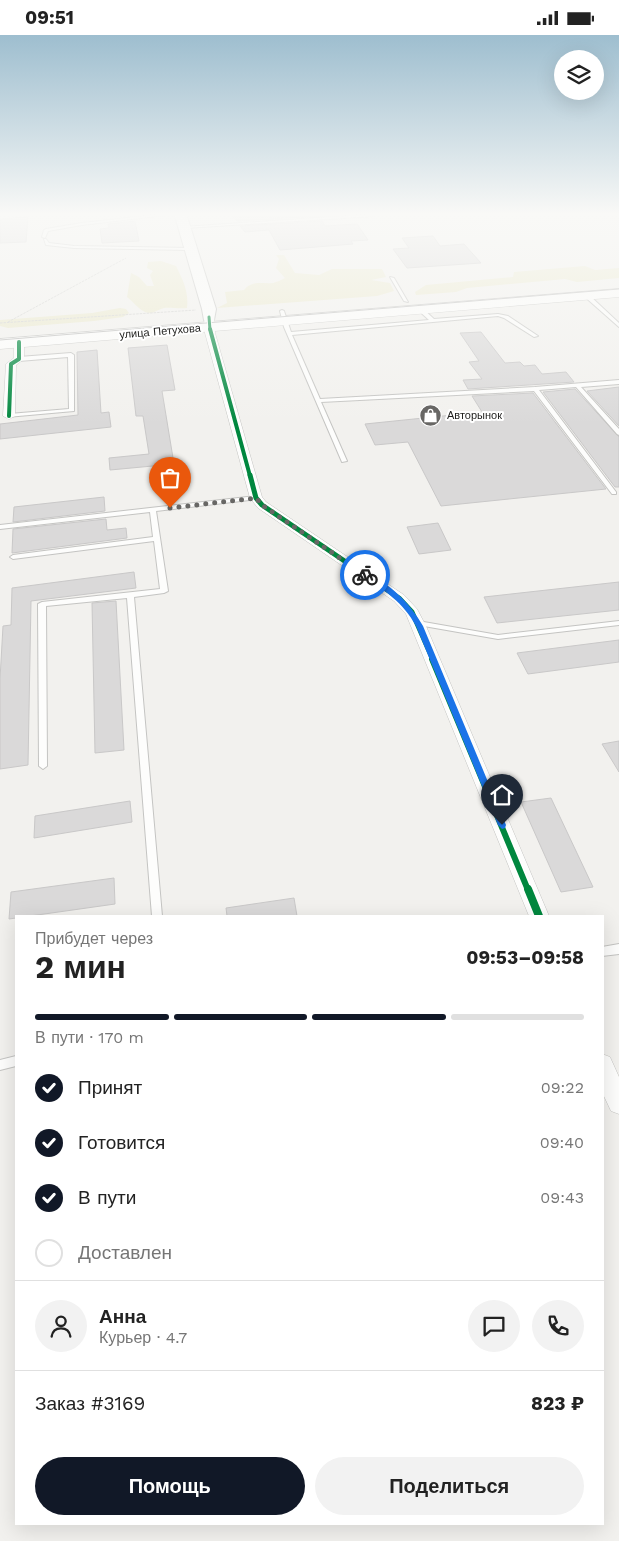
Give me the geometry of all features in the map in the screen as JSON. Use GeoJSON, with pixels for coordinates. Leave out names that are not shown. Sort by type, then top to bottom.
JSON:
{"type":"FeatureCollection","features":[{"type":"Feature","properties":{"kind":"highway","name":"улица Петухова"},"geometry":{"type":"LineString","coordinates":[[286,322],[406,301],[616,283]]}},
{"type":"Feature","properties":{"kind":"highway","name":"улица Петухова"},"geometry":{"type":"LineString","coordinates":[[4,328],[209,317],[286,322],[420,309],[497,309],[587,295],[619,293]]}},
{"type":"Feature","properties":{"kind":"highway","name":"улица Петухова"},"geometry":{"type":"LineString","coordinates":[[0,344],[209,317]]}},
{"type":"Feature","properties":{"kind":"main road"},"geometry":{"type":"LineString","coordinates":[[200,283],[209,317]]}},
{"type":"Feature","properties":{"kind":"street"},"geometry":{"type":"LineString","coordinates":[[209,317],[210,333],[256,498],[262,505],[399,598],[412,612],[540,915]]}},
{"type":"Feature","properties":{"kind":"street"},"geometry":{"type":"LineString","coordinates":[[9,416],[11,364],[19,359],[19,342]]}},
{"type":"Feature","properties":{"kind":"street"},"geometry":{"type":"LineString","coordinates":[[604,1069],[619,1103]]}},
{"type":"Feature","properties":{"kind":"lane"},"geometry":{"type":"LineString","coordinates":[[395,283],[406,301]]}},
{"type":"Feature","properties":{"kind":"lane"},"geometry":{"type":"LineString","coordinates":[[587,295],[619,326]]}},
{"type":"Feature","properties":{"kind":"lane"},"geometry":{"type":"LineString","coordinates":[[420,309],[433,321]]}},
{"type":"Feature","properties":{"kind":"lane"},"geometry":{"type":"LineString","coordinates":[[344,461],[286,322],[433,321],[497,309],[536,336]]}},
{"type":"Feature","properties":{"kind":"lane"},"geometry":{"type":"LineString","coordinates":[[9,416],[72,409],[71,355],[19,359]]}},
{"type":"Feature","properties":{"kind":"lane"},"geometry":{"type":"LineString","coordinates":[[318,401],[535,389],[619,382]]}},
{"type":"Feature","properties":{"kind":"lane"},"geometry":{"type":"LineString","coordinates":[[578,385],[619,433]]}},
{"type":"Feature","properties":{"kind":"lane"},"geometry":{"type":"LineString","coordinates":[[535,389],[614,493]]}},
{"type":"Feature","properties":{"kind":"lane"},"geometry":{"type":"LineString","coordinates":[[0,527],[256,498]]}},
{"type":"Feature","properties":{"kind":"lane"},"geometry":{"type":"LineString","coordinates":[[43,766],[42,604],[164,591],[153,509]]}},
{"type":"Feature","properties":{"kind":"lane"},"geometry":{"type":"LineString","coordinates":[[13,557],[157,539]]}},
{"type":"Feature","properties":{"kind":"lane"},"geometry":{"type":"LineString","coordinates":[[130,595],[157,915]]}},
{"type":"Feature","properties":{"kind":"lane"},"geometry":{"type":"LineString","coordinates":[[418,623],[498,637],[619,623]]}},
{"type":"Feature","properties":{"kind":"lane"},"geometry":{"type":"LineString","coordinates":[[604,952],[619,949]]}},
{"type":"Feature","properties":{"kind":"lane"},"geometry":{"type":"LineString","coordinates":[[0,1065],[15,1061]]}},
{"type":"Feature","properties":{"kind":"path"},"geometry":{"type":"LineString","coordinates":[[4,328],[82,283]]}},
{"type":"Feature","properties":{"kind":"path"},"geometry":{"type":"LineString","coordinates":[[4,328],[209,317]]}},
{"type":"Feature","properties":{"kind":"path"},"geometry":{"type":"LineString","coordinates":[[0,323],[4,328]]}},
{"type":"Feature","properties":{"kind":"shaded area"},"geometry":{"type":"Polygon","coordinates":[[[129,283],[145,283],[147,286],[154,286],[153,283],[184,283],[187,308],[166,308],[148,313],[140,309],[127,297],[129,283]]]}},
{"type":"Feature","properties":{"kind":"shaded area"},"geometry":{"type":"Polygon","coordinates":[[[390,283],[394,291],[377,296],[217,308],[227,303],[225,292],[244,290],[254,284],[390,283]]]}},
{"type":"Feature","properties":{"kind":"shaded area"},"geometry":{"type":"Polygon","coordinates":[[[518,283],[467,288],[456,292],[416,295],[415,292],[426,285],[518,283]]]}},
{"type":"Feature","properties":{"kind":"shaded area"},"geometry":{"type":"Polygon","coordinates":[[[120,308],[126,309],[129,313],[123,317],[94,321],[8,328],[0,326],[0,320],[92,313],[120,308]]]}},
{"type":"Feature","properties":{"kind":"building"},"geometry":{"type":"Polygon","coordinates":[[[481,332],[505,363],[520,362],[524,366],[535,365],[542,374],[566,372],[574,382],[468,389],[463,380],[482,379],[469,362],[479,361],[460,333],[481,332]]]}},
{"type":"Feature","properties":{"kind":"building"},"geometry":{"type":"Polygon","coordinates":[[[167,345],[175,390],[162,391],[174,464],[110,470],[109,458],[149,454],[143,416],[136,416],[128,348],[167,345]]]}},
{"type":"Feature","properties":{"kind":"building"},"geometry":{"type":"Polygon","coordinates":[[[97,350],[101,413],[109,412],[111,427],[0,439],[0,424],[78,415],[77,352],[97,350]]]}},
{"type":"Feature","properties":{"kind":"building"},"geometry":{"type":"Polygon","coordinates":[[[619,387],[619,426],[587,391],[619,387]]]}},
{"type":"Feature","properties":{"kind":"building"},"geometry":{"type":"Polygon","coordinates":[[[575,389],[619,437],[619,487],[615,487],[543,392],[575,389]]]}},
{"type":"Feature","properties":{"kind":"building"},"geometry":{"type":"Polygon","coordinates":[[[533,393],[606,489],[441,506],[408,442],[375,445],[365,424],[482,412],[472,396],[533,393]]]}},
{"type":"Feature","properties":{"kind":"building"},"geometry":{"type":"Polygon","coordinates":[[[104,497],[105,511],[13,522],[14,507],[104,497]]]}},
{"type":"Feature","properties":{"kind":"building"},"geometry":{"type":"Polygon","coordinates":[[[106,519],[107,530],[126,528],[127,538],[12,553],[13,529],[106,519]]]}},
{"type":"Feature","properties":{"kind":"building"},"geometry":{"type":"Polygon","coordinates":[[[438,523],[451,550],[419,554],[407,527],[438,523]]]}},
{"type":"Feature","properties":{"kind":"building"},"geometry":{"type":"Polygon","coordinates":[[[134,572],[136,588],[31,601],[28,765],[0,769],[0,679],[3,626],[11,625],[12,588],[134,572]]]}},
{"type":"Feature","properties":{"kind":"building"},"geometry":{"type":"Polygon","coordinates":[[[619,582],[619,610],[497,623],[484,597],[619,582]]]}},
{"type":"Feature","properties":{"kind":"building"},"geometry":{"type":"Polygon","coordinates":[[[116,601],[124,750],[95,753],[92,603],[116,601]]]}},
{"type":"Feature","properties":{"kind":"building"},"geometry":{"type":"Polygon","coordinates":[[[619,640],[619,662],[528,674],[517,653],[619,640]]]}},
{"type":"Feature","properties":{"kind":"building"},"geometry":{"type":"Polygon","coordinates":[[[619,741],[619,772],[602,744],[619,741]]]}},
{"type":"Feature","properties":{"kind":"building"},"geometry":{"type":"Polygon","coordinates":[[[551,798],[593,887],[561,892],[521,802],[551,798]]]}},
{"type":"Feature","properties":{"kind":"building"},"geometry":{"type":"Polygon","coordinates":[[[130,801],[132,822],[34,838],[35,816],[130,801]]]}},
{"type":"Feature","properties":{"kind":"building"},"geometry":{"type":"Polygon","coordinates":[[[114,878],[115,904],[37,915],[15,915],[15,918],[9,919],[11,892],[114,878]]]}},
{"type":"Feature","properties":{"kind":"building"},"geometry":{"type":"Polygon","coordinates":[[[294,898],[297,915],[227,915],[226,908],[294,898]]]}},
{"type":"Feature","properties":{"kind":"tram line"},"geometry":{"type":"LineString","coordinates":[[0,340],[619,289]]}},
{"type":"Feature","properties":{"kind":"cycle path"},"geometry":{"type":"LineString","coordinates":[[209,317],[210,333],[256,498],[262,505],[399,598],[412,612],[539,915]]}},
{"type":"Feature","properties":{"kind":"cycle path"},"geometry":{"type":"LineString","coordinates":[[9,416],[11,364],[19,359],[19,342]]}},
{"type":"Feature","properties":{"kind":"way so far"},"geometry":{"type":"LineString","coordinates":[[170,508],[256,498],[262,505],[365,575]]}},
{"type":"Feature","properties":{"kind":"place","name":"Авторынок"},"geometry":{"type":"Point","coordinates":[431,415]}},
{"type":"Feature","properties":{"kind":"route"},"geometry":{"type":"LineString","coordinates":[[365,575],[399,598],[412,612],[420,626],[502,825]]}}]}
